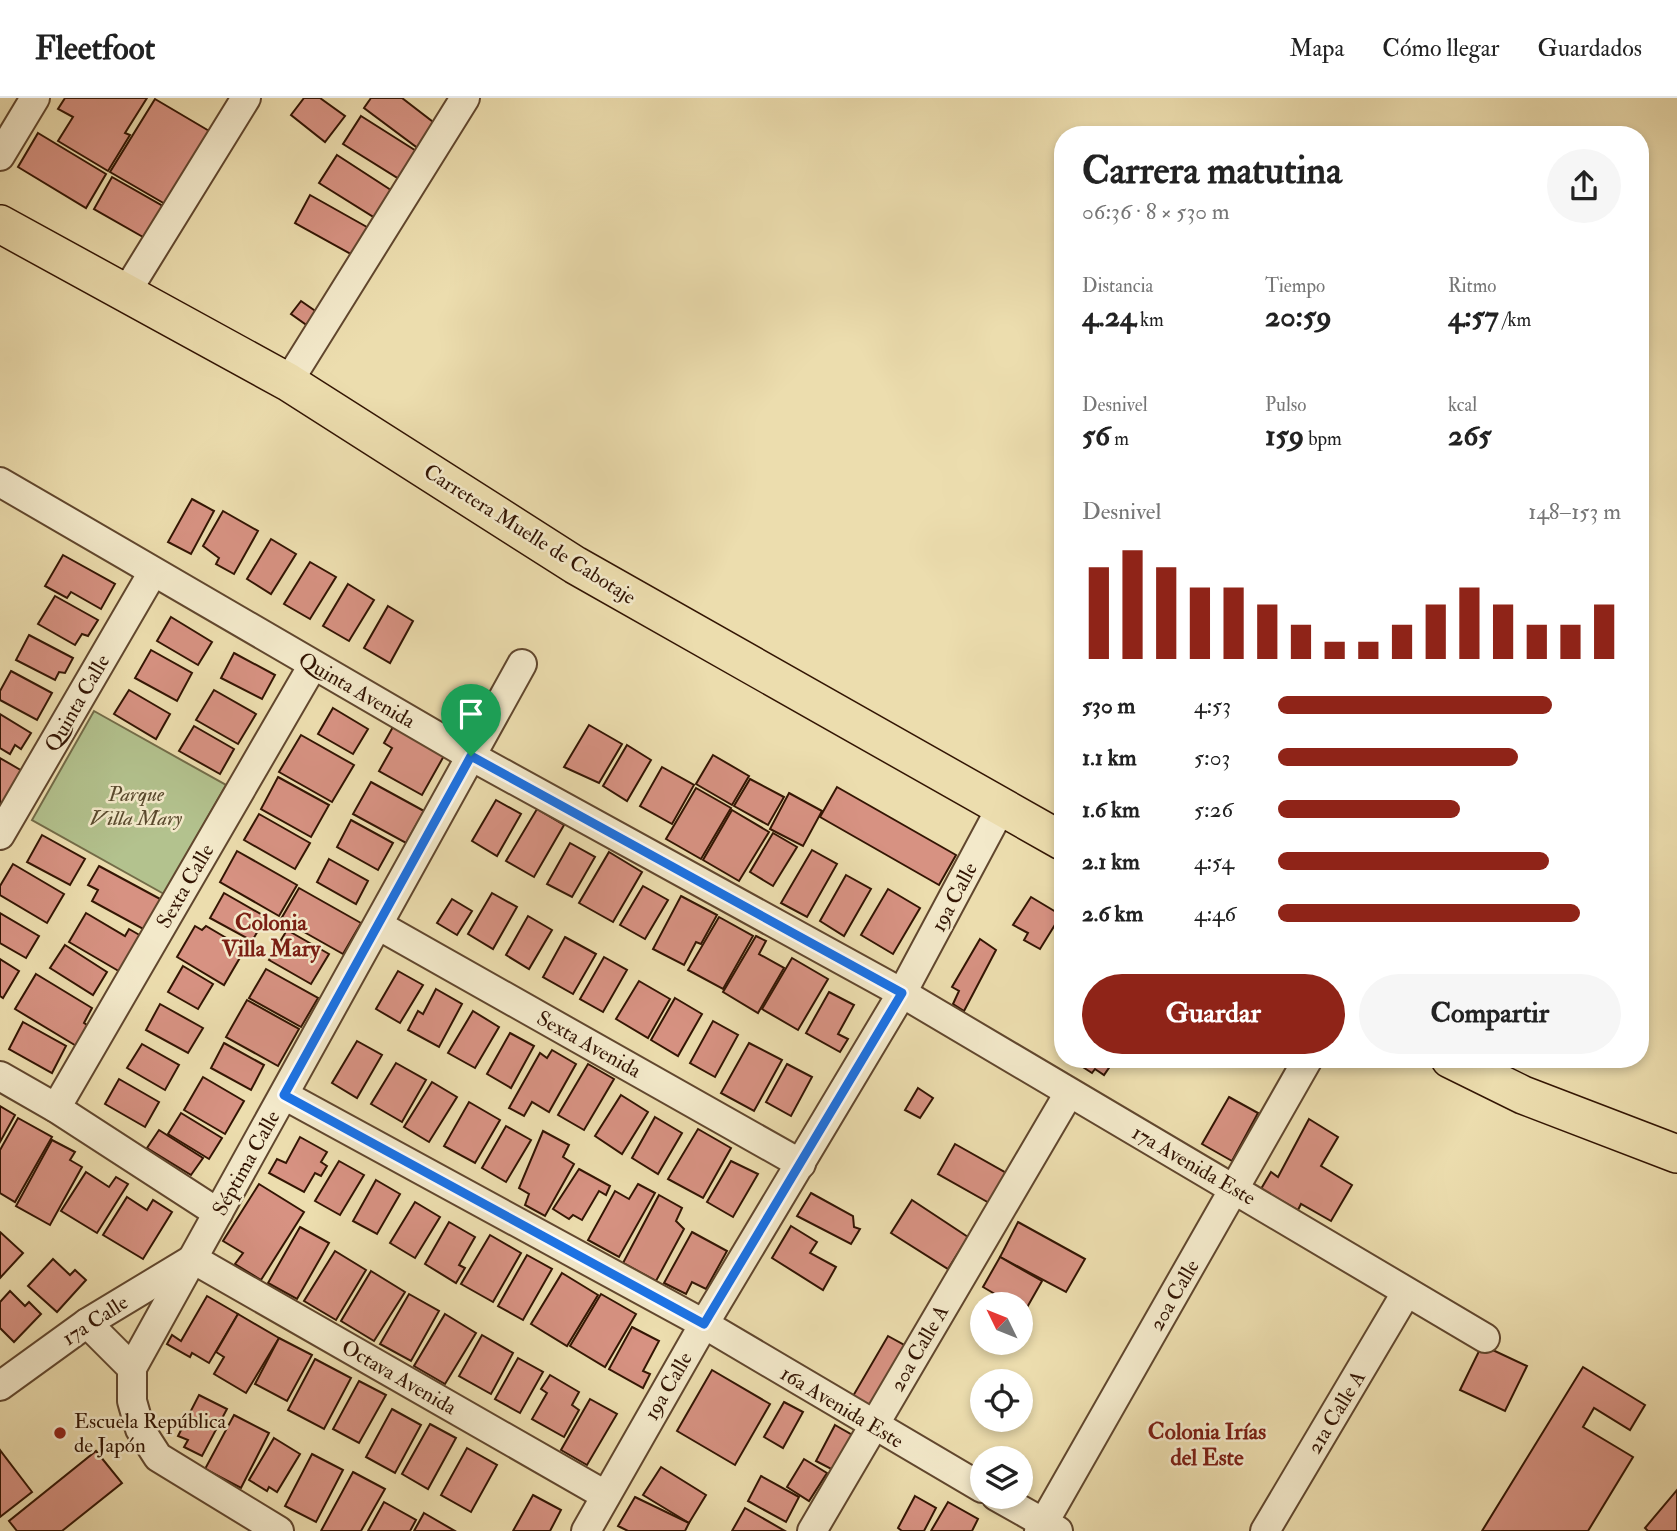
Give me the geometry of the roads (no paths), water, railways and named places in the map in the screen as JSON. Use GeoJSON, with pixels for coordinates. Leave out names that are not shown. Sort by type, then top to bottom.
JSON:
{"type":"FeatureCollection","features":[{"type":"Feature","properties":{"kind":"main road","name":"Carretera Muelle de Cabotaje"},"geometry":{"type":"LineString","coordinates":[[0,225],[288,382],[575,565],[1054,836]]}},
{"type":"Feature","properties":{"kind":"main road"},"geometry":{"type":"LineString","coordinates":[[1468,1068],[1523,1095],[1677,1154]]}},
{"type":"Feature","properties":{"kind":"street"},"geometry":{"type":"LineString","coordinates":[[0,156],[35,98]]}},
{"type":"Feature","properties":{"kind":"street"},"geometry":{"type":"LineString","coordinates":[[124,294],[246,98]]}},
{"type":"Feature","properties":{"kind":"street"},"geometry":{"type":"LineString","coordinates":[[288,382],[465,98]]}},
{"type":"Feature","properties":{"kind":"street","name":"Quinta Avenida"},"geometry":{"type":"LineString","coordinates":[[0,484],[471,756],[902,993]]}},
{"type":"Feature","properties":{"kind":"street","name":"Quinta Calle"},"geometry":{"type":"LineString","coordinates":[[0,835],[153,572]]}},
{"type":"Feature","properties":{"kind":"street","name":"Séptima Calle"},"geometry":{"type":"LineString","coordinates":[[132,1368],[522,664]]}},
{"type":"Feature","properties":{"kind":"street","name":"Sexta Calle"},"geometry":{"type":"LineString","coordinates":[[56,1108],[313,665]]}},
{"type":"Feature","properties":{"kind":"street","name":"19a Calle"},"geometry":{"type":"LineString","coordinates":[[586,1531],[704,1324],[902,993],[1002,806]]}},
{"type":"Feature","properties":{"kind":"street","name":"Sexta Avenida"},"geometry":{"type":"LineString","coordinates":[[378,925],[801,1164]]}},
{"type":"Feature","properties":{"kind":"street","name":"17a Avenida Este"},"geometry":{"type":"LineString","coordinates":[[902,993],[1069,1093],[1236,1188],[1406,1293],[1485,1338]]}},
{"type":"Feature","properties":{"kind":"street","name":"20a Calle"},"geometry":{"type":"LineString","coordinates":[[1047,1528],[1303,1068]]}},
{"type":"Feature","properties":{"kind":"street"},"geometry":{"type":"LineString","coordinates":[[0,1076],[56,1108],[218,1213]]}},
{"type":"Feature","properties":{"kind":"street","name":"20a Calle A"},"geometry":{"type":"LineString","coordinates":[[813,1531],[1069,1093]]}},
{"type":"Feature","properties":{"kind":"street","name":"16a Avenida Este"},"geometry":{"type":"LineString","coordinates":[[284,1095],[704,1324],[874,1427],[970,1481]]}},
{"type":"Feature","properties":{"kind":"street","name":"17a Calle"},"geometry":{"type":"LineString","coordinates":[[0,1386],[87,1323],[193,1259]]}},
{"type":"Feature","properties":{"kind":"street","name":"Octava Avenida"},"geometry":{"type":"LineString","coordinates":[[193,1259],[606,1496]]}},
{"type":"Feature","properties":{"kind":"street","name":"21a Calle A"},"geometry":{"type":"LineString","coordinates":[[1265,1531],[1406,1293]]}},
{"type":"Feature","properties":{"kind":"street"},"geometry":{"type":"LineString","coordinates":[[87,1323],[132,1368],[132,1401],[140,1429],[158,1457],[279,1531]]}},
{"type":"Feature","properties":{"kind":"street"},"geometry":{"type":"LineString","coordinates":[[1017,1509],[1047,1528]]}},
{"type":"Feature","properties":{"kind":"place","name":"Escuela República de Japón"},"geometry":{"type":"Point","coordinates":[60,1433]}},
{"type":"Feature","properties":{"kind":"district","name":"Colonia Villa Mary"},"geometry":{"type":"Point","coordinates":[271,935]}},
{"type":"Feature","properties":{"kind":"district","name":"Colonia Irías del Este"},"geometry":{"type":"Point","coordinates":[1207,1444]}},
{"type":"Feature","properties":{"kind":"park label","name":"Parque Villa Mary"},"geometry":{"type":"Point","coordinates":[136,806]}}]}
